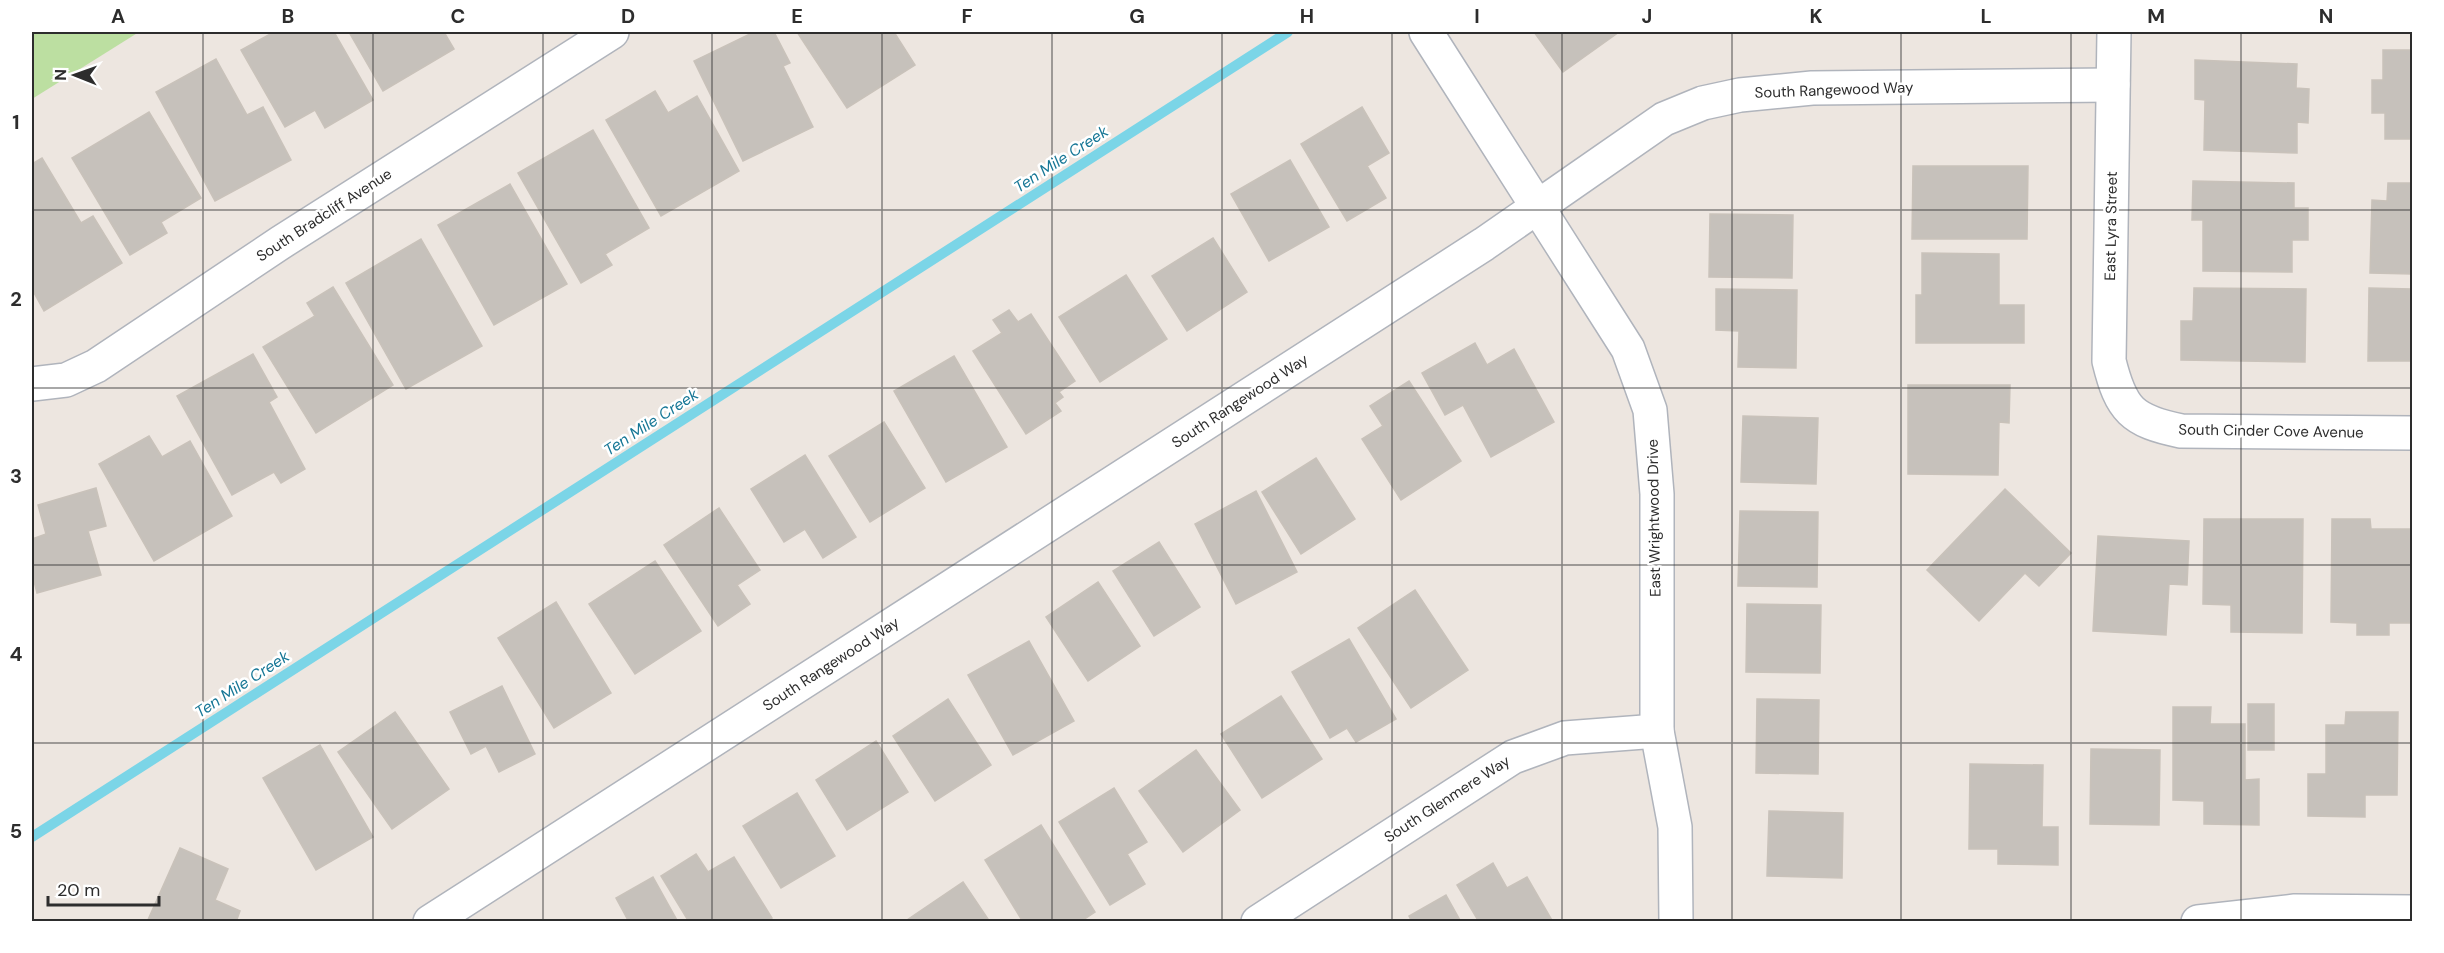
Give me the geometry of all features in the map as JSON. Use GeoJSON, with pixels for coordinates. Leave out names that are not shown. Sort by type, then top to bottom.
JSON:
{"type":"FeatureCollection","features":[{"type":"Feature","properties":{"kind":"street","name":"South Bradcliff Avenue"},"geometry":{"type":"LineString","coordinates":[[32,384],[66,380],[96,366],[280,243],[612,32]]}},
{"type":"Feature","properties":{"kind":"street","name":"East Wrightwood Drive"},"geometry":{"type":"LineString","coordinates":[[1426,32],[1628,349],[1650,410],[1657,494],[1656,731],[1675,827],[1676,921]]}},
{"type":"Feature","properties":{"kind":"street","name":"East Lyra Street"},"geometry":{"type":"LineString","coordinates":[[2114,32],[2109,361],[2116,388],[2133,414]]}},
{"type":"Feature","properties":{"kind":"street","name":"South Rangewood Way"},"geometry":{"type":"LineString","coordinates":[[430,921],[1484,244],[1664,119],[1703,104],[1740,95],[1812,88],[2113,85]]}},
{"type":"Feature","properties":{"kind":"street","name":"South Cinder Cove Avenue"},"geometry":{"type":"LineString","coordinates":[[2133,414],[2155,426],[2181,431],[2412,433]]}},
{"type":"Feature","properties":{"kind":"street","name":"South Glenmere Way"},"geometry":{"type":"LineString","coordinates":[[1258,921],[1514,756],[1565,738],[1656,731]]}},
{"type":"Feature","properties":{"kind":"street"},"geometry":{"type":"LineString","coordinates":[[2198,921],[2295,911],[2412,912]]}},
{"type":"Feature","properties":{"kind":"green space"},"geometry":{"type":"Polygon","coordinates":[[[32,32],[139,32],[32,99],[32,32]]]}},
{"type":"Feature","properties":{"kind":"building"},"geometry":{"type":"Polygon","coordinates":[[[274,32],[334,32],[373,100],[325,128],[315,110],[285,127],[241,50],[274,32]]]}},
{"type":"Feature","properties":{"kind":"building"},"geometry":{"type":"Polygon","coordinates":[[[349,32],[444,32],[454,49],[383,91],[349,32]]]}},
{"type":"Feature","properties":{"kind":"building"},"geometry":{"type":"Polygon","coordinates":[[[754,32],[774,32],[790,63],[783,66],[813,127],[743,161],[694,61],[754,32]]]}},
{"type":"Feature","properties":{"kind":"building"},"geometry":{"type":"Polygon","coordinates":[[[797,32],[894,32],[915,65],[847,108],[797,32]]]}},
{"type":"Feature","properties":{"kind":"building"},"geometry":{"type":"Polygon","coordinates":[[[1534,32],[1619,32],[1563,72],[1534,32]]]}},
{"type":"Feature","properties":{"kind":"building"},"geometry":{"type":"Polygon","coordinates":[[[2383,50],[2412,50],[2412,139],[2385,139],[2385,113],[2372,113],[2372,80],[2383,80],[2383,50]]]}},
{"type":"Feature","properties":{"kind":"building"},"geometry":{"type":"Polygon","coordinates":[[[216,59],[247,115],[263,107],[291,160],[215,201],[156,92],[216,59]]]}},
{"type":"Feature","properties":{"kind":"building"},"geometry":{"type":"Polygon","coordinates":[[[2195,60],[2297,64],[2296,88],[2309,89],[2308,123],[2297,122],[2297,153],[2204,150],[2205,100],[2195,99],[2195,60]]]}},
{"type":"Feature","properties":{"kind":"building"},"geometry":{"type":"Polygon","coordinates":[[[655,91],[668,113],[697,96],[739,171],[661,216],[606,120],[655,91]]]}},
{"type":"Feature","properties":{"kind":"building"},"geometry":{"type":"Polygon","coordinates":[[[1362,107],[1389,153],[1367,166],[1386,198],[1347,221],[1301,144],[1362,107]]]}},
{"type":"Feature","properties":{"kind":"building"},"geometry":{"type":"Polygon","coordinates":[[[149,112],[201,198],[161,222],[167,233],[130,255],[72,158],[149,112]]]}},
{"type":"Feature","properties":{"kind":"building"},"geometry":{"type":"Polygon","coordinates":[[[593,130],[649,228],[605,254],[612,265],[581,283],[518,173],[593,130]]]}},
{"type":"Feature","properties":{"kind":"building"},"geometry":{"type":"Polygon","coordinates":[[[42,158],[81,223],[93,216],[122,263],[44,311],[32,289],[32,164],[42,158]]]}},
{"type":"Feature","properties":{"kind":"building"},"geometry":{"type":"Polygon","coordinates":[[[1290,160],[1329,227],[1269,261],[1231,194],[1290,160]]]}},
{"type":"Feature","properties":{"kind":"building"},"geometry":{"type":"Polygon","coordinates":[[[1913,166],[2028,166],[2027,239],[1912,239],[1913,166]]]}},
{"type":"Feature","properties":{"kind":"building"},"geometry":{"type":"Polygon","coordinates":[[[2193,181],[2294,183],[2294,208],[2308,208],[2308,240],[2292,240],[2292,272],[2203,271],[2203,220],[2192,220],[2193,181]]]}},
{"type":"Feature","properties":{"kind":"building"},"geometry":{"type":"Polygon","coordinates":[[[2388,183],[2412,183],[2412,274],[2370,273],[2372,200],[2387,201],[2388,183]]]}},
{"type":"Feature","properties":{"kind":"building"},"geometry":{"type":"Polygon","coordinates":[[[510,184],[567,284],[494,325],[438,225],[510,184]]]}},
{"type":"Feature","properties":{"kind":"building"},"geometry":{"type":"Polygon","coordinates":[[[1710,214],[1793,215],[1792,278],[1709,277],[1710,214]]]}},
{"type":"Feature","properties":{"kind":"building"},"geometry":{"type":"Polygon","coordinates":[[[1213,238],[1247,292],[1187,331],[1152,276],[1213,238]]]}},
{"type":"Feature","properties":{"kind":"building"},"geometry":{"type":"Polygon","coordinates":[[[421,239],[482,346],[406,389],[346,283],[421,239]]]}},
{"type":"Feature","properties":{"kind":"building"},"geometry":{"type":"Polygon","coordinates":[[[1922,253],[1999,254],[1999,305],[2024,305],[2024,343],[1916,343],[1916,295],[1922,295],[1922,253]]]}},
{"type":"Feature","properties":{"kind":"building"},"geometry":{"type":"Polygon","coordinates":[[[1126,275],[1167,339],[1100,382],[1059,317],[1126,275]]]}},
{"type":"Feature","properties":{"kind":"building"},"geometry":{"type":"Polygon","coordinates":[[[333,287],[393,385],[316,433],[263,347],[315,316],[307,303],[333,287]]]}},
{"type":"Feature","properties":{"kind":"building"},"geometry":{"type":"Polygon","coordinates":[[[2194,288],[2306,289],[2305,362],[2181,360],[2181,321],[2193,321],[2194,288]]]}},
{"type":"Feature","properties":{"kind":"building"},"geometry":{"type":"Polygon","coordinates":[[[2369,288],[2412,289],[2412,361],[2368,361],[2369,288]]]}},
{"type":"Feature","properties":{"kind":"building"},"geometry":{"type":"Polygon","coordinates":[[[1716,289],[1797,290],[1796,368],[1738,367],[1739,331],[1716,330],[1716,289]]]}},
{"type":"Feature","properties":{"kind":"building"},"geometry":{"type":"Polygon","coordinates":[[[1009,310],[1018,322],[1031,314],[1075,381],[1059,392],[1063,397],[1055,403],[1061,411],[1026,434],[973,351],[1002,333],[993,320],[1009,310]]]}},
{"type":"Feature","properties":{"kind":"building"},"geometry":{"type":"Polygon","coordinates":[[[1475,343],[1487,365],[1514,349],[1554,422],[1491,457],[1463,405],[1445,415],[1422,373],[1475,343]]]}},
{"type":"Feature","properties":{"kind":"building"},"geometry":{"type":"Polygon","coordinates":[[[253,354],[277,397],[269,402],[305,469],[281,483],[274,472],[232,495],[177,396],[253,354]]]}},
{"type":"Feature","properties":{"kind":"building"},"geometry":{"type":"Polygon","coordinates":[[[954,356],[1007,447],[946,482],[894,391],[954,356]]]}},
{"type":"Feature","properties":{"kind":"building"},"geometry":{"type":"Polygon","coordinates":[[[1409,381],[1461,461],[1401,500],[1362,439],[1383,426],[1370,406],[1409,381]]]}},
{"type":"Feature","properties":{"kind":"building"},"geometry":{"type":"Polygon","coordinates":[[[1908,385],[2010,385],[2009,423],[1999,422],[1998,475],[1908,474],[1908,385]]]}},
{"type":"Feature","properties":{"kind":"building"},"geometry":{"type":"Polygon","coordinates":[[[1743,416],[1818,418],[1816,484],[1741,482],[1743,416]]]}},
{"type":"Feature","properties":{"kind":"building"},"geometry":{"type":"Polygon","coordinates":[[[884,422],[925,488],[870,522],[829,456],[884,422]]]}},
{"type":"Feature","properties":{"kind":"building"},"geometry":{"type":"Polygon","coordinates":[[[149,436],[162,457],[190,441],[232,516],[154,561],[99,464],[149,436]]]}},
{"type":"Feature","properties":{"kind":"building"},"geometry":{"type":"Polygon","coordinates":[[[805,455],[856,537],[823,558],[805,529],[784,542],[751,489],[805,455]]]}},
{"type":"Feature","properties":{"kind":"building"},"geometry":{"type":"Polygon","coordinates":[[[1316,458],[1355,519],[1301,554],[1262,492],[1316,458]]]}},
{"type":"Feature","properties":{"kind":"building"},"geometry":{"type":"Polygon","coordinates":[[[96,488],[106,526],[88,531],[101,575],[37,593],[32,573],[32,539],[46,534],[38,505],[96,488]]]}},
{"type":"Feature","properties":{"kind":"building"},"geometry":{"type":"Polygon","coordinates":[[[2005,489],[2071,553],[2039,586],[2025,573],[1979,621],[1927,570],[2005,489]]]}},
{"type":"Feature","properties":{"kind":"building"},"geometry":{"type":"Polygon","coordinates":[[[1256,491],[1297,572],[1236,604],[1195,524],[1256,491]]]}},
{"type":"Feature","properties":{"kind":"building"},"geometry":{"type":"Polygon","coordinates":[[[719,508],[760,570],[737,585],[750,604],[718,626],[664,545],[719,508]]]}},
{"type":"Feature","properties":{"kind":"building"},"geometry":{"type":"Polygon","coordinates":[[[1740,511],[1818,512],[1817,587],[1738,586],[1740,511]]]}},
{"type":"Feature","properties":{"kind":"building"},"geometry":{"type":"Polygon","coordinates":[[[2204,519],[2303,519],[2302,633],[2231,632],[2231,605],[2203,604],[2204,519]]]}},
{"type":"Feature","properties":{"kind":"building"},"geometry":{"type":"Polygon","coordinates":[[[2332,519],[2370,519],[2371,529],[2412,529],[2412,623],[2389,623],[2389,635],[2357,635],[2357,623],[2331,622],[2332,519]]]}},
{"type":"Feature","properties":{"kind":"building"},"geometry":{"type":"Polygon","coordinates":[[[2098,536],[2189,541],[2187,585],[2169,584],[2166,635],[2093,631],[2098,536]]]}},
{"type":"Feature","properties":{"kind":"building"},"geometry":{"type":"Polygon","coordinates":[[[1159,542],[1200,607],[1154,636],[1113,571],[1159,542]]]}},
{"type":"Feature","properties":{"kind":"building"},"geometry":{"type":"Polygon","coordinates":[[[655,561],[701,631],[635,674],[589,604],[655,561]]]}},
{"type":"Feature","properties":{"kind":"building"},"geometry":{"type":"Polygon","coordinates":[[[1098,582],[1140,646],[1088,681],[1046,617],[1098,582]]]}},
{"type":"Feature","properties":{"kind":"building"},"geometry":{"type":"Polygon","coordinates":[[[1415,590],[1468,670],[1411,708],[1358,628],[1415,590]]]}},
{"type":"Feature","properties":{"kind":"building"},"geometry":{"type":"Polygon","coordinates":[[[556,602],[611,693],[554,728],[498,638],[556,602]]]}},
{"type":"Feature","properties":{"kind":"building"},"geometry":{"type":"Polygon","coordinates":[[[1747,604],[1821,605],[1820,673],[1746,672],[1747,604]]]}},
{"type":"Feature","properties":{"kind":"building"},"geometry":{"type":"Polygon","coordinates":[[[1349,639],[1396,719],[1356,742],[1347,728],[1330,738],[1292,672],[1349,639]]]}},
{"type":"Feature","properties":{"kind":"building"},"geometry":{"type":"Polygon","coordinates":[[[1029,641],[1074,721],[1013,755],[968,675],[1029,641]]]}},
{"type":"Feature","properties":{"kind":"building"},"geometry":{"type":"Polygon","coordinates":[[[502,686],[535,754],[499,772],[486,746],[471,754],[450,712],[502,686]]]}},
{"type":"Feature","properties":{"kind":"building"},"geometry":{"type":"Polygon","coordinates":[[[1281,696],[1322,759],[1262,798],[1221,734],[1281,696]]]}},
{"type":"Feature","properties":{"kind":"building"},"geometry":{"type":"Polygon","coordinates":[[[948,699],[991,765],[935,801],[893,736],[948,699]]]}},
{"type":"Feature","properties":{"kind":"building"},"geometry":{"type":"Polygon","coordinates":[[[1757,699],[1819,700],[1818,774],[1756,773],[1757,699]]]}},
{"type":"Feature","properties":{"kind":"building"},"geometry":{"type":"Polygon","coordinates":[[[2248,704],[2274,704],[2274,750],[2248,750],[2248,704]]]}},
{"type":"Feature","properties":{"kind":"building"},"geometry":{"type":"Polygon","coordinates":[[[2173,707],[2211,707],[2210,724],[2245,724],[2245,780],[2259,779],[2259,825],[2204,824],[2204,801],[2173,800],[2173,707]]]}},
{"type":"Feature","properties":{"kind":"building"},"geometry":{"type":"Polygon","coordinates":[[[395,712],[449,789],[392,829],[338,752],[395,712]]]}},
{"type":"Feature","properties":{"kind":"building"},"geometry":{"type":"Polygon","coordinates":[[[2346,712],[2398,712],[2397,795],[2365,795],[2365,817],[2308,816],[2308,774],[2326,774],[2326,725],[2345,725],[2346,712]]]}},
{"type":"Feature","properties":{"kind":"building"},"geometry":{"type":"Polygon","coordinates":[[[876,741],[908,792],[847,830],[816,780],[876,741]]]}},
{"type":"Feature","properties":{"kind":"building"},"geometry":{"type":"Polygon","coordinates":[[[320,745],[373,837],[316,870],[263,778],[320,745]]]}},
{"type":"Feature","properties":{"kind":"building"},"geometry":{"type":"Polygon","coordinates":[[[2091,749],[2160,750],[2159,825],[2090,824],[2091,749]]]}},
{"type":"Feature","properties":{"kind":"building"},"geometry":{"type":"Polygon","coordinates":[[[1196,750],[1240,810],[1183,852],[1139,791],[1196,750]]]}},
{"type":"Feature","properties":{"kind":"building"},"geometry":{"type":"Polygon","coordinates":[[[1970,764],[2043,765],[2042,827],[2058,827],[2058,865],[1998,864],[1998,849],[1969,849],[1970,764]]]}},
{"type":"Feature","properties":{"kind":"building"},"geometry":{"type":"Polygon","coordinates":[[[1114,788],[1147,842],[1127,854],[1145,884],[1110,905],[1059,822],[1114,788]]]}},
{"type":"Feature","properties":{"kind":"building"},"geometry":{"type":"Polygon","coordinates":[[[797,793],[835,856],[781,888],[743,826],[797,793]]]}},
{"type":"Feature","properties":{"kind":"building"},"geometry":{"type":"Polygon","coordinates":[[[1769,811],[1843,813],[1842,878],[1767,876],[1769,811]]]}},
{"type":"Feature","properties":{"kind":"building"},"geometry":{"type":"Polygon","coordinates":[[[1041,825],[1095,912],[1080,922],[1023,922],[985,860],[1041,825]]]}},
{"type":"Feature","properties":{"kind":"building"},"geometry":{"type":"Polygon","coordinates":[[[180,848],[228,869],[215,900],[240,911],[236,922],[147,922],[180,848]]]}},
{"type":"Feature","properties":{"kind":"building"},"geometry":{"type":"Polygon","coordinates":[[[696,854],[708,872],[734,857],[772,918],[766,922],[689,922],[661,876],[696,854]]]}},
{"type":"Feature","properties":{"kind":"building"},"geometry":{"type":"Polygon","coordinates":[[[1493,863],[1507,888],[1527,877],[1553,922],[1479,922],[1457,885],[1493,863]]]}},
{"type":"Feature","properties":{"kind":"building"},"geometry":{"type":"Polygon","coordinates":[[[653,877],[678,922],[629,922],[616,898],[653,877]]]}},
{"type":"Feature","properties":{"kind":"building"},"geometry":{"type":"Polygon","coordinates":[[[963,882],[990,922],[908,922],[907,920],[963,882]]]}},
{"type":"Feature","properties":{"kind":"building"},"geometry":{"type":"Polygon","coordinates":[[[1446,895],[1461,922],[1412,922],[1409,916],[1446,895]]]}},
{"type":"Feature","properties":{"kind":"waterway","name":"Ten Mile Creek"},"geometry":{"type":"LineString","coordinates":[[32,837],[1288,32]]}}]}
